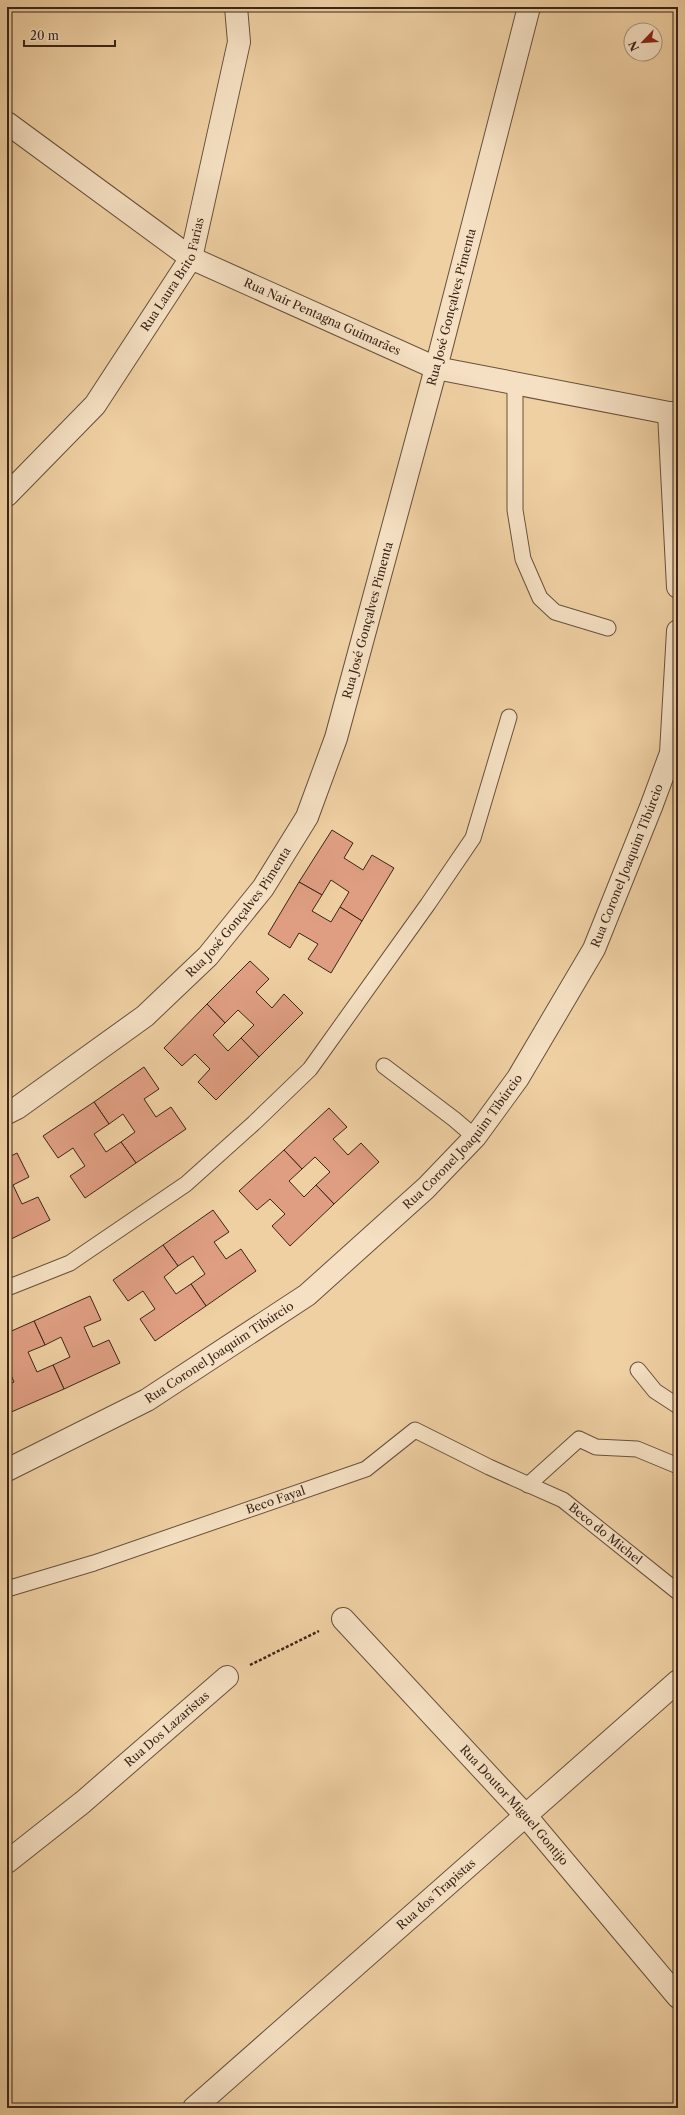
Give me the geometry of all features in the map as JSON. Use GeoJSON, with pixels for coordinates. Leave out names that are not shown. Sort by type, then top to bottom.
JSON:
{"type":"FeatureCollection","features":[{"type":"Feature","properties":{"kind":"street","name":"Rua Laura Brito Farias"},"geometry":{"type":"LineString","coordinates":[[7,495],[95,405],[191,258],[239,42],[236,7]]}},
{"type":"Feature","properties":{"kind":"street","name":"Rua José Gonçalves Pimenta"},"geometry":{"type":"LineString","coordinates":[[7,1113],[18,1108],[145,1016],[208,956],[263,888],[307,817],[336,738],[436,368],[529,7]]}},
{"type":"Feature","properties":{"kind":"street","name":"Rua Nair Pentagna Guimarães"},"geometry":{"type":"LineString","coordinates":[[7,123],[191,258],[436,368],[674,413]]}},
{"type":"Feature","properties":{"kind":"street"},"geometry":{"type":"LineString","coordinates":[[674,413],[678,587]]}},
{"type":"Feature","properties":{"kind":"street","name":"Rua Coronel Joaquim Tibúrcio"},"geometry":{"type":"LineString","coordinates":[[7,1470],[147,1400],[307,1295],[426,1188],[475,1137],[518,1078],[594,949],[646,822],[671,753],[678,631]]}},
{"type":"Feature","properties":{"kind":"street","name":"Rua Doutor Miguel Gontijo"},"geometry":{"type":"LineString","coordinates":[[343,1619],[525,1815],[678,1997]]}},
{"type":"Feature","properties":{"kind":"street","name":"Rua Dos Lazaristas"},"geometry":{"type":"LineString","coordinates":[[7,1862],[83,1802],[227,1677]]}},
{"type":"Feature","properties":{"kind":"street","name":"Rua dos Trapistas"},"geometry":{"type":"LineString","coordinates":[[194,2108],[678,1681]]}},
{"type":"Feature","properties":{"kind":"lane"},"geometry":{"type":"LineString","coordinates":[[514,382],[515,510],[523,559],[540,598],[555,612],[608,628]]}},
{"type":"Feature","properties":{"kind":"lane"},"geometry":{"type":"LineString","coordinates":[[7,1288],[70,1263],[186,1184],[254,1123],[310,1069],[428,904],[473,838],[509,716]]}},
{"type":"Feature","properties":{"kind":"lane"},"geometry":{"type":"LineString","coordinates":[[384,1066],[454,1118],[475,1137]]}},
{"type":"Feature","properties":{"kind":"lane"},"geometry":{"type":"LineString","coordinates":[[638,1370],[655,1391],[678,1406]]}},
{"type":"Feature","properties":{"kind":"lane","name":"Beco Fayal"},"geometry":{"type":"LineString","coordinates":[[7,1589],[94,1563],[366,1469],[415,1430],[528,1485]]}},
{"type":"Feature","properties":{"kind":"lane"},"geometry":{"type":"LineString","coordinates":[[528,1485],[579,1439],[596,1447],[637,1449],[678,1466]]}},
{"type":"Feature","properties":{"kind":"lane","name":"Beco do Michel"},"geometry":{"type":"LineString","coordinates":[[528,1485],[563,1500],[678,1592]]}},
{"type":"Feature","properties":{"kind":"path"},"geometry":{"type":"LineString","coordinates":[[227,1677],[343,1619]]}},
{"type":"Feature","properties":{"kind":"building"},"geometry":{"type":"Polygon","coordinates":[[[332,830],[353,843],[344,858],[363,870],[372,855],[394,868],[362,921],[340,907],[349,892],[331,880],[322,895],[299,882],[332,830]]]}},
{"type":"Feature","properties":{"kind":"building"},"geometry":{"type":"Polygon","coordinates":[[[299,882],[322,895],[312,911],[331,922],[340,907],[362,921],[331,973],[308,959],[318,944],[299,933],[290,948],[268,934],[299,882]]]}},
{"type":"Feature","properties":{"kind":"building"},"geometry":{"type":"Polygon","coordinates":[[[250,961],[269,979],[256,992],[272,1008],[284,994],[303,1013],[259,1057],[241,1038],[254,1025],[238,1010],[225,1023],[207,1004],[250,961]]]}},
{"type":"Feature","properties":{"kind":"building"},"geometry":{"type":"Polygon","coordinates":[[[207,1004],[225,1023],[213,1035],[228,1051],[241,1038],[259,1057],[216,1100],[198,1082],[210,1069],[195,1054],[182,1066],[164,1048],[207,1004]]]}},
{"type":"Feature","properties":{"kind":"building"},"geometry":{"type":"Polygon","coordinates":[[[144,1067],[159,1089],[144,1099],[156,1117],[171,1107],[186,1129],[136,1163],[121,1142],[135,1132],[123,1114],[109,1124],[94,1102],[144,1067]]]}},
{"type":"Feature","properties":{"kind":"building"},"geometry":{"type":"Polygon","coordinates":[[[94,1102],[109,1124],[94,1134],[106,1152],[121,1142],[136,1163],[85,1198],[70,1176],[85,1166],[73,1148],[58,1158],[43,1136],[94,1102]]]}},
{"type":"Feature","properties":{"kind":"building"},"geometry":{"type":"Polygon","coordinates":[[[329,1108],[347,1127],[333,1139],[348,1155],[361,1143],[379,1162],[334,1204],[316,1185],[330,1172],[315,1157],[302,1169],[284,1150],[329,1108]]]}},
{"type":"Feature","properties":{"kind":"building"},"geometry":{"type":"Polygon","coordinates":[[[284,1150],[302,1169],[289,1181],[304,1197],[316,1185],[334,1204],[290,1246],[272,1226],[285,1214],[270,1199],[257,1210],[239,1191],[284,1150]]]}},
{"type":"Feature","properties":{"kind":"building"},"geometry":{"type":"Polygon","coordinates":[[[17,1153],[29,1177],[13,1185],[22,1204],[38,1197],[50,1220],[7,1241],[7,1158],[17,1153]]]}},
{"type":"Feature","properties":{"kind":"building"},"geometry":{"type":"Polygon","coordinates":[[[213,1210],[229,1232],[214,1242],[226,1259],[241,1249],[256,1271],[206,1306],[191,1284],[205,1274],[193,1256],[178,1266],[163,1245],[213,1210]]]}},
{"type":"Feature","properties":{"kind":"building"},"geometry":{"type":"Polygon","coordinates":[[[163,1245],[178,1266],[164,1277],[176,1294],[191,1284],[206,1306],[155,1341],[140,1319],[155,1309],[143,1291],[128,1301],[113,1280],[163,1245]]]}},
{"type":"Feature","properties":{"kind":"building"},"geometry":{"type":"Polygon","coordinates":[[[90,1296],[101,1320],[84,1327],[93,1347],[109,1340],[120,1363],[64,1389],[53,1365],[70,1357],[61,1337],[45,1345],[34,1321],[90,1296]]]}},
{"type":"Feature","properties":{"kind":"building"},"geometry":{"type":"Polygon","coordinates":[[[34,1321],[45,1345],[28,1352],[37,1372],[53,1365],[64,1389],[9,1413],[7,1385],[14,1382],[7,1366],[7,1333],[34,1321]]]}}]}
